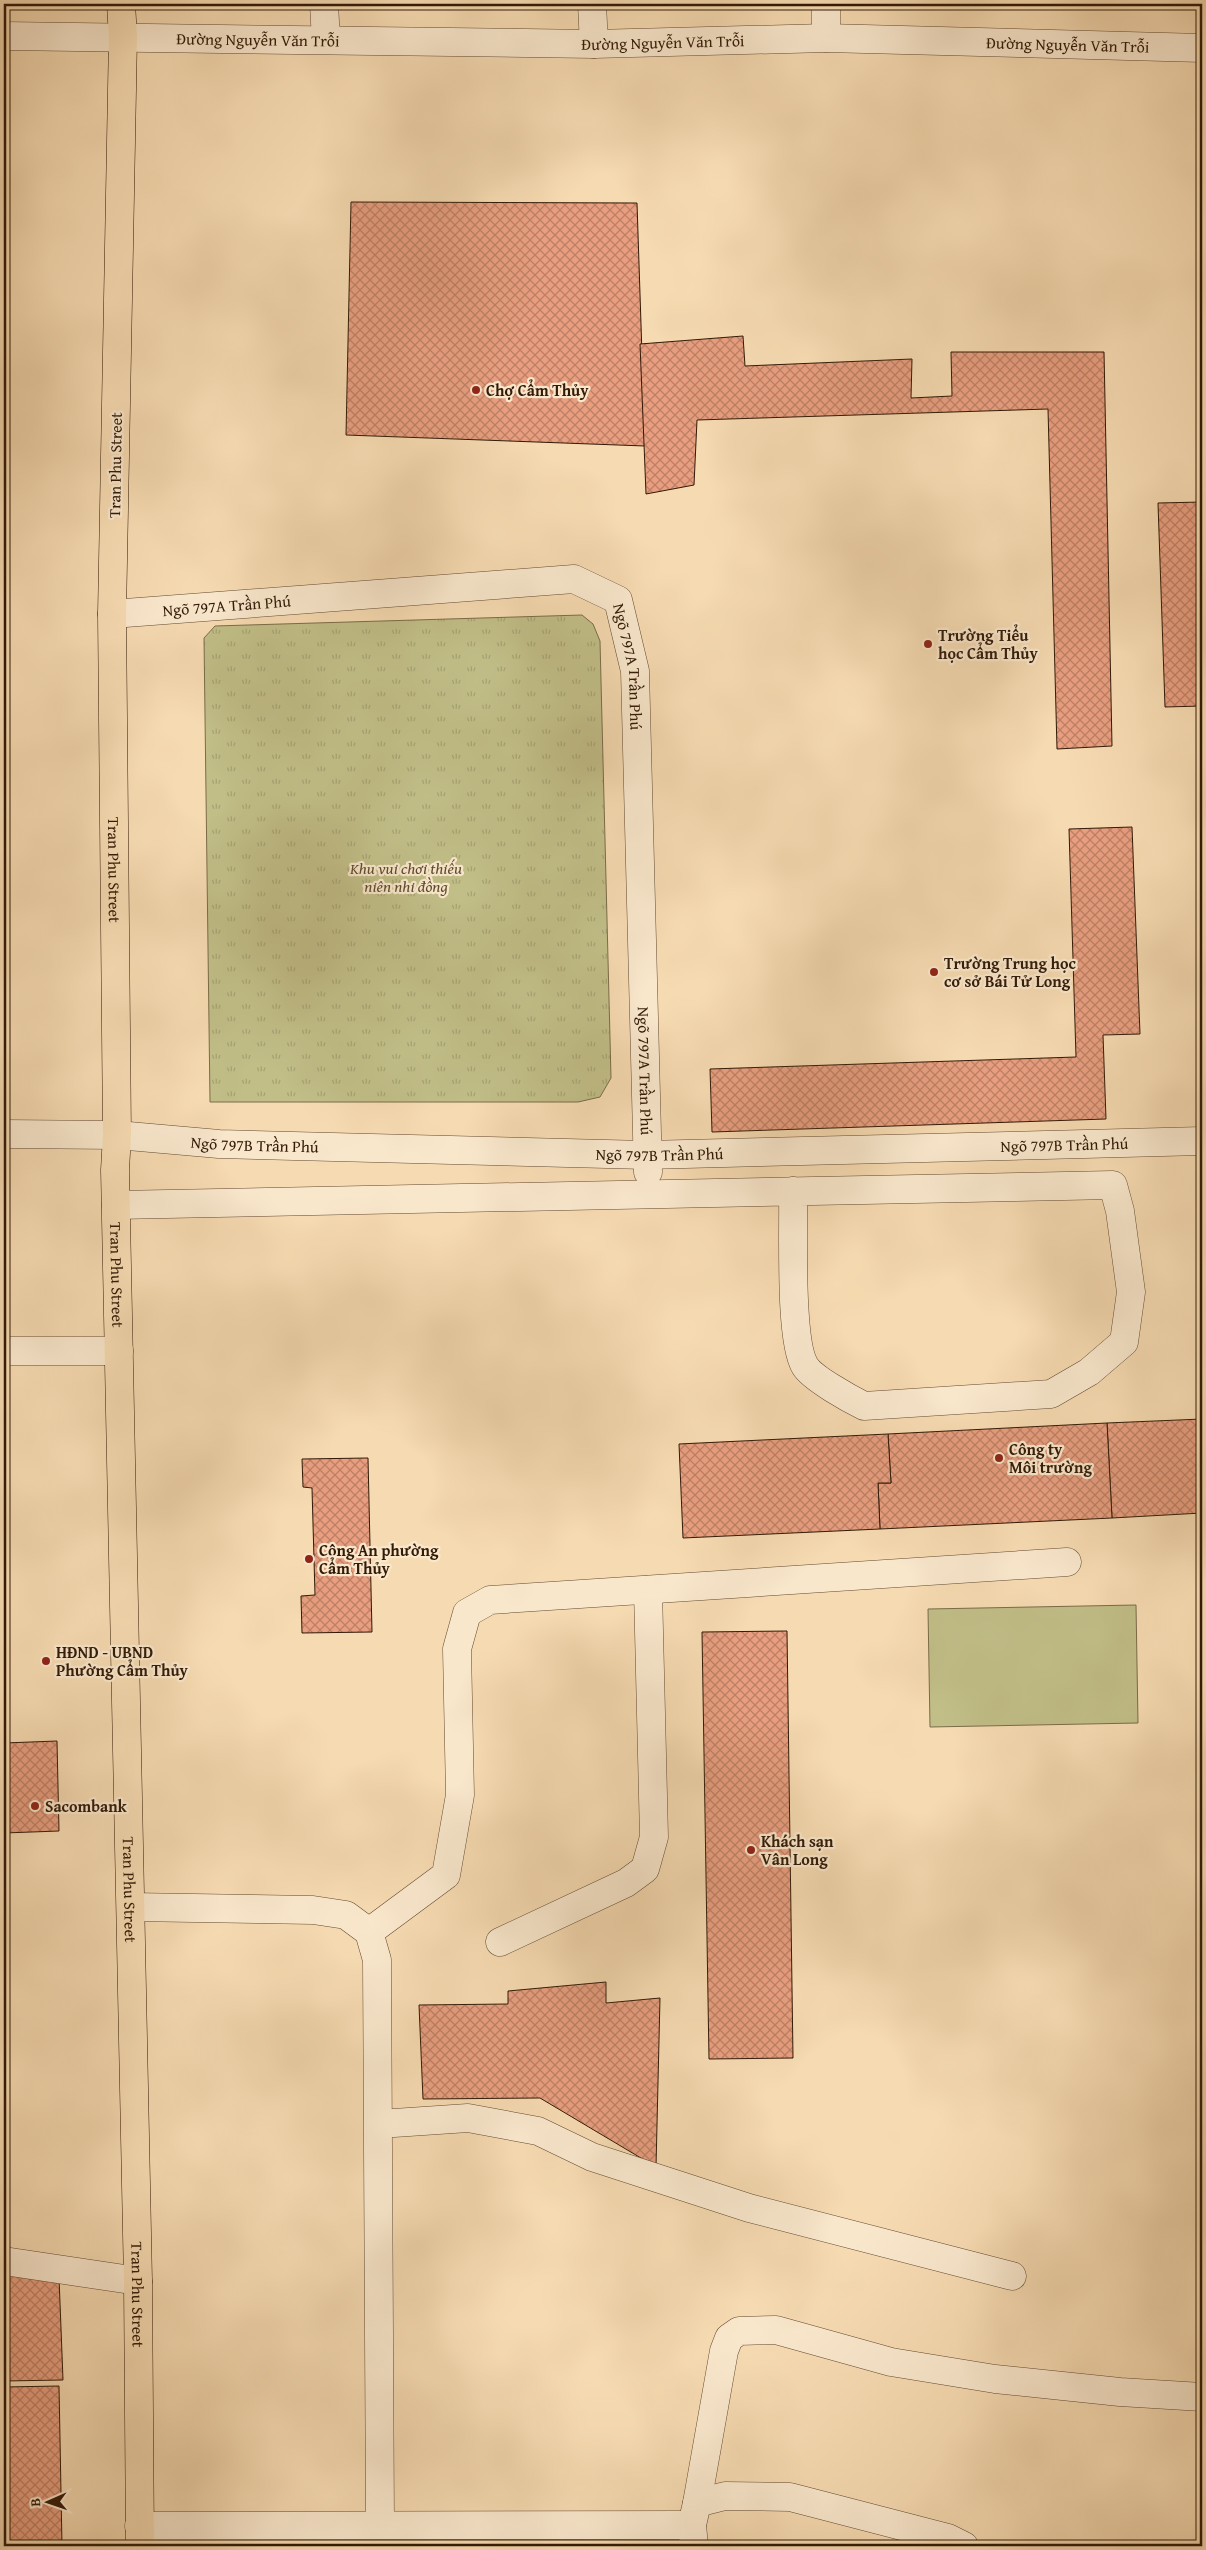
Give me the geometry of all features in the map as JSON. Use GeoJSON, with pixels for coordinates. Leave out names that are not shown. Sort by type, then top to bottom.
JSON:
{"type":"FeatureCollection","features":[{"type":"Feature","properties":{"kind":"main road","name":"Tran Phu Street"},"geometry":{"type":"LineString","coordinates":[[121,4],[123,37],[112,614],[116,1205],[138,2281],[140,2536]]}},
{"type":"Feature","properties":{"kind":"street"},"geometry":{"type":"LineString","coordinates":[[324,4],[326,40]]}},
{"type":"Feature","properties":{"kind":"street"},"geometry":{"type":"LineString","coordinates":[[592,4],[594,44]]}},
{"type":"Feature","properties":{"kind":"street"},"geometry":{"type":"LineString","coordinates":[[826,4],[826,38]]}},
{"type":"Feature","properties":{"kind":"street","name":"Đường Nguyễn Văn Trỗi"},"geometry":{"type":"LineString","coordinates":[[4,36],[594,44],[826,38],[1202,48]]}},
{"type":"Feature","properties":{"kind":"street","name":"Ngõ 797A Trần Phú"},"geometry":{"type":"LineString","coordinates":[[112,614],[574,579],[618,600],[635,672],[646,1155]]}},
{"type":"Feature","properties":{"kind":"street","name":"Ngõ 797B Trần Phú"},"geometry":{"type":"LineString","coordinates":[[4,1134],[117,1135],[219,1144],[646,1155],[1202,1141]]}},
{"type":"Feature","properties":{"kind":"street"},"geometry":{"type":"LineString","coordinates":[[646,1155],[649,1194]]}},
{"type":"Feature","properties":{"kind":"street"},"geometry":{"type":"LineString","coordinates":[[116,1205],[793,1191],[1113,1185],[1120,1212],[1131,1292],[1124,1342],[1089,1372],[1051,1394],[864,1406],[844,1397],[805,1366],[796,1339],[793,1191]]}},
{"type":"Feature","properties":{"kind":"street"},"geometry":{"type":"LineString","coordinates":[[4,1351],[119,1351]]}},
{"type":"Feature","properties":{"kind":"street"},"geometry":{"type":"LineString","coordinates":[[369,1932],[446,1875],[460,1795],[457,1649],[467,1613],[490,1600],[1067,1562]]}},
{"type":"Feature","properties":{"kind":"street"},"geometry":{"type":"LineString","coordinates":[[500,1942],[626,1883],[644,1869],[654,1837],[648,1590]]}},
{"type":"Feature","properties":{"kind":"street"},"geometry":{"type":"LineString","coordinates":[[130,1907],[313,1910],[346,1915],[369,1932],[377,1960],[380,2526]]}},
{"type":"Feature","properties":{"kind":"street"},"geometry":{"type":"LineString","coordinates":[[379,2124],[468,2118],[538,2131],[592,2157],[749,2208],[1012,2276]]}},
{"type":"Feature","properties":{"kind":"street"},"geometry":{"type":"LineString","coordinates":[[4,2261],[138,2281]]}},
{"type":"Feature","properties":{"kind":"street"},"geometry":{"type":"LineString","coordinates":[[694,2525],[724,2351],[729,2338],[739,2331],[776,2330],[891,2362],[995,2379],[1120,2392],[1202,2397]]}},
{"type":"Feature","properties":{"kind":"street"},"geometry":{"type":"LineString","coordinates":[[140,2536],[380,2526],[694,2525],[725,2496],[790,2497],[948,2538],[964,2546]]}},
{"type":"Feature","properties":{"kind":"green space","name":"Khu vui chơi thiếu niên nhi đồng"},"geometry":{"type":"Polygon","coordinates":[[[582,615],[593,624],[600,641],[611,1078],[600,1097],[578,1102],[210,1102],[204,638],[215,626],[582,615]]]}},
{"type":"Feature","properties":{"kind":"green space"},"geometry":{"type":"Polygon","coordinates":[[[1136,1605],[1138,1723],[930,1727],[928,1609],[1136,1605]]]}},
{"type":"Feature","properties":{"kind":"building","name":"Chợ Cẩm Thủy"},"geometry":{"type":"Polygon","coordinates":[[[351,202],[637,203],[645,446],[346,435],[351,202]]]}},
{"type":"Feature","properties":{"kind":"building"},"geometry":{"type":"Polygon","coordinates":[[[743,336],[745,366],[912,359],[911,398],[952,396],[951,352],[1104,352],[1112,746],[1057,749],[1048,409],[697,420],[694,485],[646,494],[640,344],[743,336]]]}},
{"type":"Feature","properties":{"kind":"building"},"geometry":{"type":"Polygon","coordinates":[[[1202,502],[1202,706],[1165,707],[1158,503],[1202,502]]]}},
{"type":"Feature","properties":{"kind":"building"},"geometry":{"type":"Polygon","coordinates":[[[1132,827],[1140,1034],[1103,1035],[1106,1119],[712,1132],[710,1069],[1076,1057],[1069,829],[1132,827]]]}},
{"type":"Feature","properties":{"kind":"building"},"geometry":{"type":"Polygon","coordinates":[[[1202,1419],[1202,1513],[1112,1518],[1107,1423],[1202,1419]]]}},
{"type":"Feature","properties":{"kind":"building","name":"Công ty Môi trường"},"geometry":{"type":"Polygon","coordinates":[[[1107,1423],[1112,1518],[880,1529],[878,1483],[891,1483],[888,1434],[1107,1423]]]}},
{"type":"Feature","properties":{"kind":"building"},"geometry":{"type":"Polygon","coordinates":[[[888,1434],[891,1483],[878,1483],[880,1529],[683,1538],[679,1444],[888,1434]]]}},
{"type":"Feature","properties":{"kind":"building"},"geometry":{"type":"Polygon","coordinates":[[[368,1458],[372,1632],[302,1633],[301,1596],[315,1595],[312,1488],[303,1487],[302,1459],[368,1458]]]}},
{"type":"Feature","properties":{"kind":"building"},"geometry":{"type":"Polygon","coordinates":[[[787,1631],[793,2058],[709,2059],[702,1632],[787,1631]]]}},
{"type":"Feature","properties":{"kind":"building"},"geometry":{"type":"Polygon","coordinates":[[[4,1652],[6,1736],[4,1736],[4,1652]]]}},
{"type":"Feature","properties":{"kind":"building"},"geometry":{"type":"Polygon","coordinates":[[[57,1741],[59,1831],[4,1833],[4,1743],[57,1741]]]}},
{"type":"Feature","properties":{"kind":"building"},"geometry":{"type":"Polygon","coordinates":[[[606,1982],[606,2003],[660,1998],[656,2167],[540,2098],[423,2099],[419,2005],[508,2004],[508,1991],[606,1982]]]}},
{"type":"Feature","properties":{"kind":"building"},"geometry":{"type":"Polygon","coordinates":[[[4,2272],[59,2277],[63,2380],[4,2381],[4,2272]]]}},
{"type":"Feature","properties":{"kind":"building"},"geometry":{"type":"Polygon","coordinates":[[[59,2386],[62,2546],[4,2546],[4,2387],[59,2386]]]}},
{"type":"Feature","properties":{"kind":"place","name":"Chợ Cẩm Thủy"},"geometry":{"type":"Point","coordinates":[476,390]}},
{"type":"Feature","properties":{"kind":"place","name":"Trường Tiểu học Cẩm Thủy"},"geometry":{"type":"Point","coordinates":[928,644]}},
{"type":"Feature","properties":{"kind":"place","name":"Trường Trung học cơ sở Bái Tử Long"},"geometry":{"type":"Point","coordinates":[934,972]}},
{"type":"Feature","properties":{"kind":"place","name":"Công ty Môi trường"},"geometry":{"type":"Point","coordinates":[999,1458]}},
{"type":"Feature","properties":{"kind":"place","name":"Công An phường Cẩm Thủy"},"geometry":{"type":"Point","coordinates":[309,1559]}},
{"type":"Feature","properties":{"kind":"place","name":"HĐND - UBND Phường Cẩm Thủy"},"geometry":{"type":"Point","coordinates":[46,1661]}},
{"type":"Feature","properties":{"kind":"place","name":"Sacombank"},"geometry":{"type":"Point","coordinates":[35,1806]}},
{"type":"Feature","properties":{"kind":"place","name":"Khách sạn Vân Long"},"geometry":{"type":"Point","coordinates":[751,1850]}}]}
